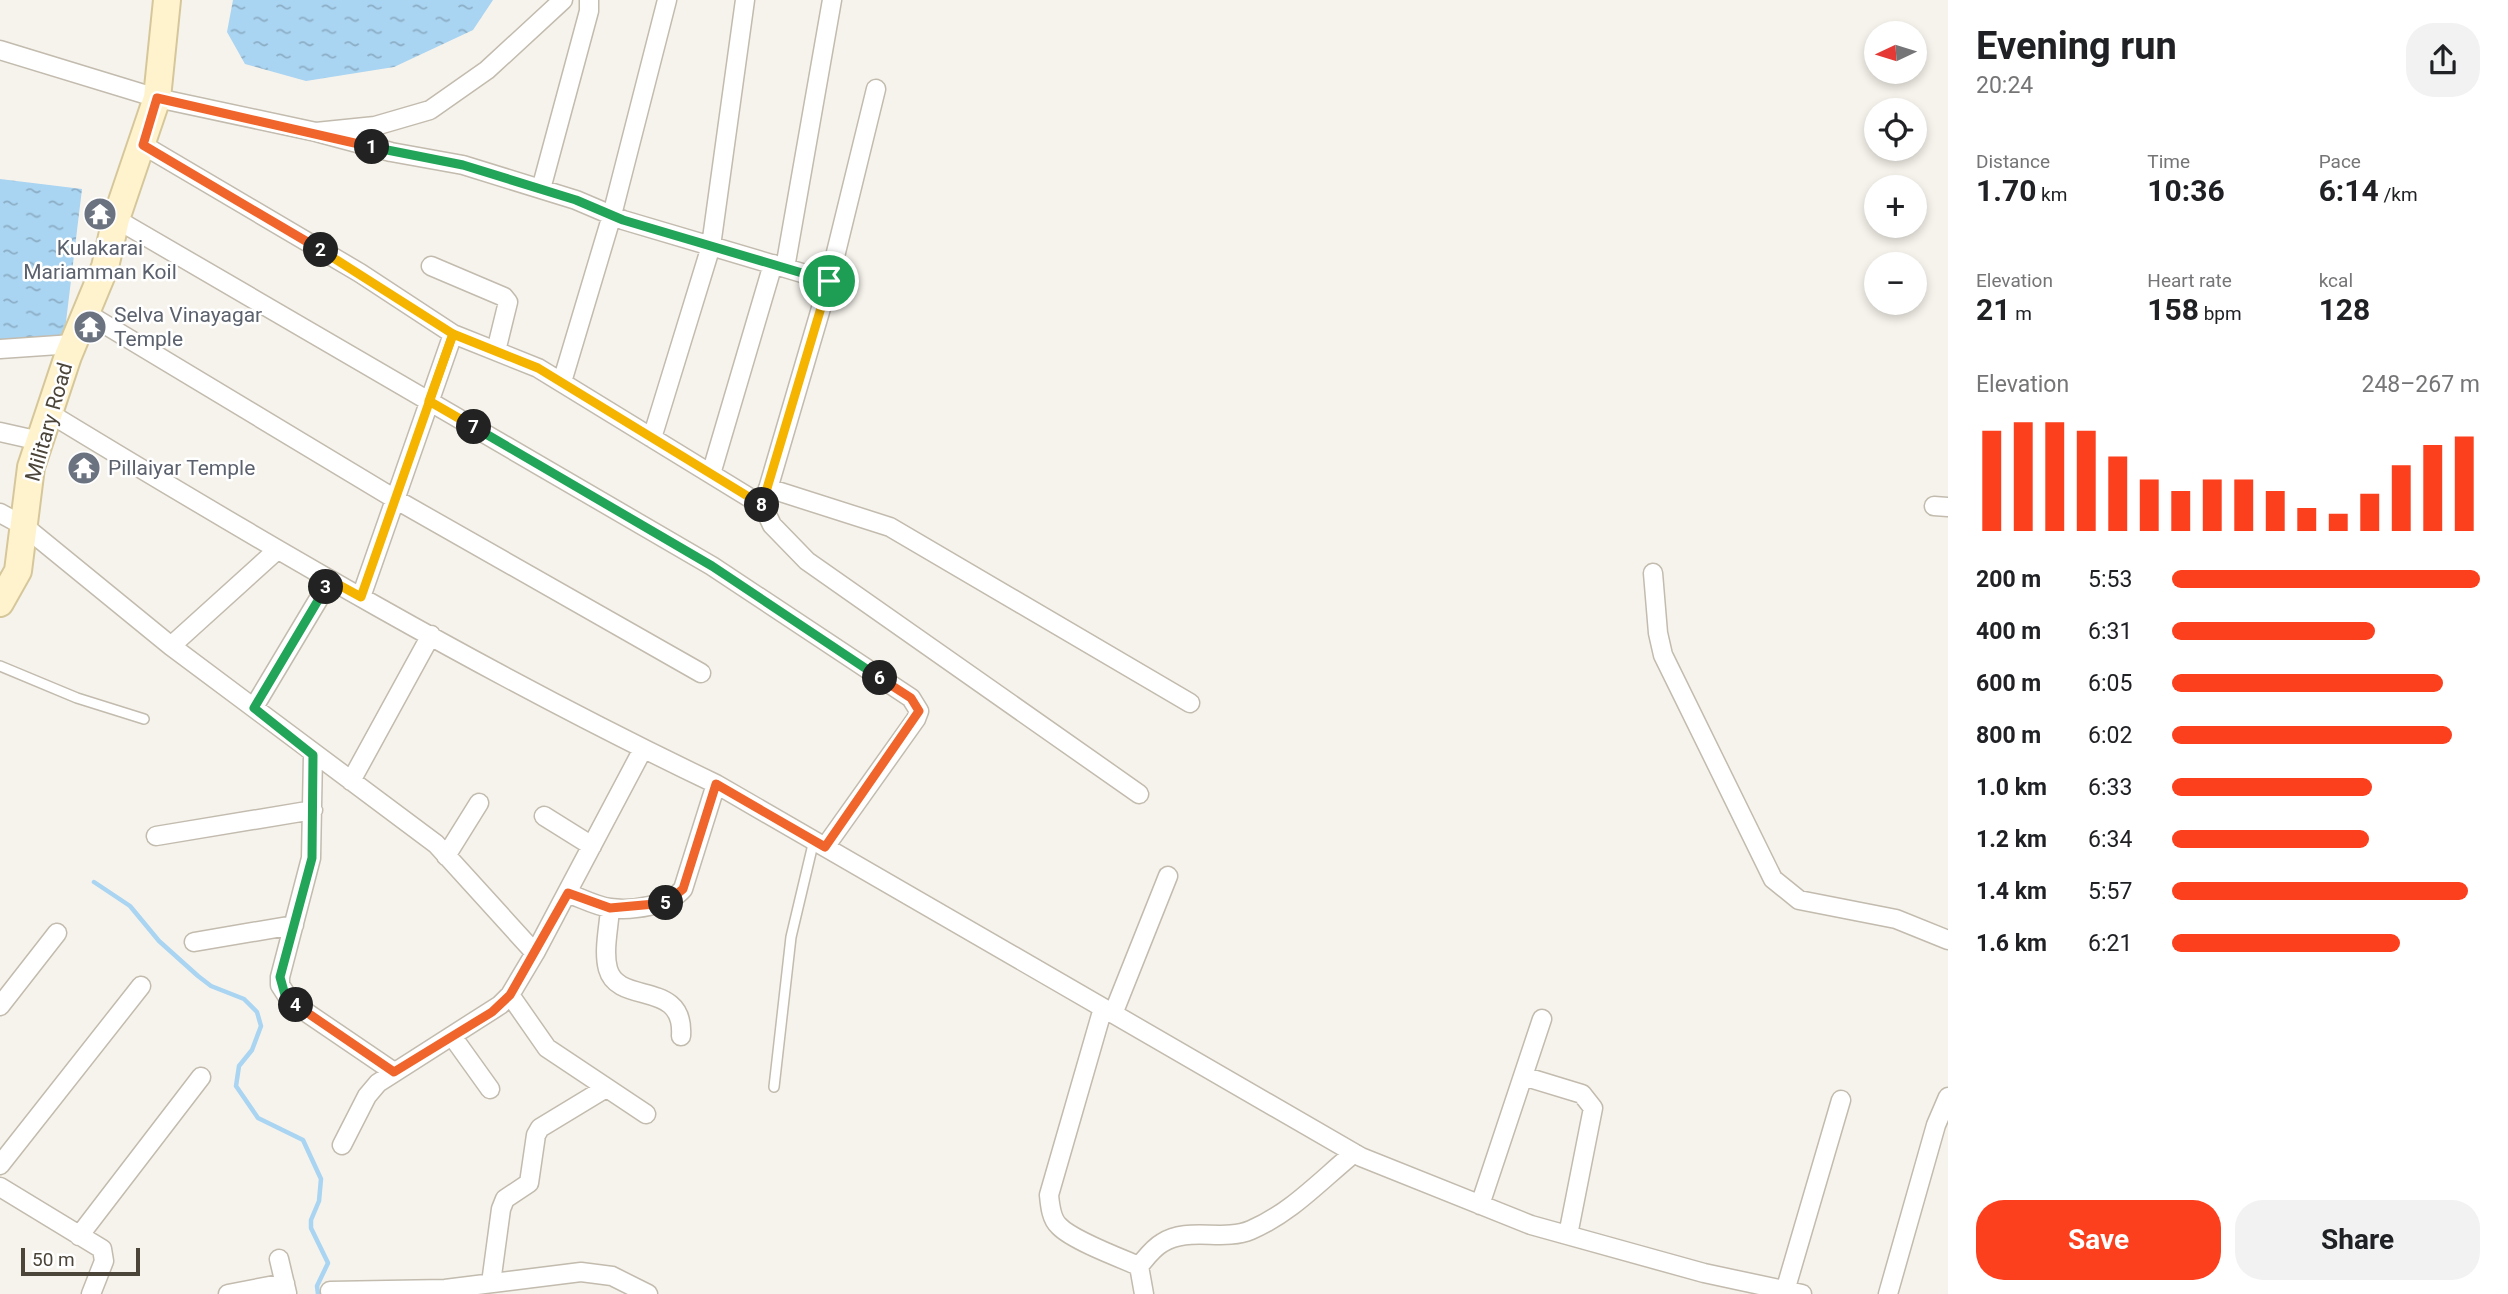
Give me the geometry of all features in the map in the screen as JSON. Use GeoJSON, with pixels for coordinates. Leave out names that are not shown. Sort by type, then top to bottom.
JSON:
{"type":"FeatureCollection","features":[{"type":"Feature","properties":{"kind":"main road","name":"Military Road"},"geometry":{"type":"LineString","coordinates":[[0,603],[18,571],[31,467],[73,344],[105,267],[116,219],[157,98],[167,0]]}},
{"type":"Feature","properties":{"kind":"street"},"geometry":{"type":"LineString","coordinates":[[316,132],[375,126],[430,110],[487,70],[562,0]]}},
{"type":"Feature","properties":{"kind":"street"},"geometry":{"type":"LineString","coordinates":[[541,189],[589,10],[589,0]]}},
{"type":"Feature","properties":{"kind":"street"},"geometry":{"type":"LineString","coordinates":[[562,382],[612,215],[667,0]]}},
{"type":"Feature","properties":{"kind":"street"},"geometry":{"type":"LineString","coordinates":[[652,438],[711,246],[745,0]]}},
{"type":"Feature","properties":{"kind":"street"},"geometry":{"type":"LineString","coordinates":[[711,474],[779,266],[832,0]]}},
{"type":"Feature","properties":{"kind":"street"},"geometry":{"type":"LineString","coordinates":[[0,50],[157,98],[316,132],[391,152],[463,165],[612,215],[829,281]]}},
{"type":"Feature","properties":{"kind":"street"},"geometry":{"type":"LineString","coordinates":[[876,89],[829,281],[765,497],[788,545],[807,561],[1139,794]]}},
{"type":"Feature","properties":{"kind":"street"},"geometry":{"type":"LineString","coordinates":[[143,145],[360,273],[453,334],[538,368],[711,474],[765,497],[890,527],[1190,702]]}},
{"type":"Feature","properties":{"kind":"street"},"geometry":{"type":"LineString","coordinates":[[116,219],[712,566],[917,704],[919,711],[916,719],[819,844]]}},
{"type":"Feature","properties":{"kind":"street"},"geometry":{"type":"LineString","coordinates":[[432,266],[504,297],[508,302],[496,351]]}},
{"type":"Feature","properties":{"kind":"street"},"geometry":{"type":"LineString","coordinates":[[86,313],[395,499],[701,673]]}},
{"type":"Feature","properties":{"kind":"street"},"geometry":{"type":"LineString","coordinates":[[361,597],[453,334]]}},
{"type":"Feature","properties":{"kind":"street"},"geometry":{"type":"LineString","coordinates":[[0,349],[73,344]]}},
{"type":"Feature","properties":{"kind":"street"},"geometry":{"type":"LineString","coordinates":[[49,413],[276,551],[643,749],[716,784],[1354,1153],[1480,1205],[1568,1235],[1704,1273],[1793,1292],[1841,1100]]}},
{"type":"Feature","properties":{"kind":"street"},"geometry":{"type":"LineString","coordinates":[[0,432],[40,441]]}},
{"type":"Feature","properties":{"kind":"street"},"geometry":{"type":"LineString","coordinates":[[0,513],[24,526],[172,646],[313,755],[436,844],[535,953]]}},
{"type":"Feature","properties":{"kind":"street"},"geometry":{"type":"LineString","coordinates":[[172,646],[276,551]]}},
{"type":"Feature","properties":{"kind":"street"},"geometry":{"type":"LineString","coordinates":[[1653,573],[1658,633],[1663,655],[1773,879],[1799,900],[1896,919],[1948,940]]}},
{"type":"Feature","properties":{"kind":"street"},"geometry":{"type":"LineString","coordinates":[[254,708],[330,580]]}},
{"type":"Feature","properties":{"kind":"street"},"geometry":{"type":"LineString","coordinates":[[351,781],[430,635]]}},
{"type":"Feature","properties":{"kind":"street"},"geometry":{"type":"LineString","coordinates":[[342,1145],[367,1096],[394,1072],[492,1012],[510,995],[568,893],[643,749]]}},
{"type":"Feature","properties":{"kind":"street"},"geometry":{"type":"LineString","coordinates":[[313,755],[312,858],[280,977],[285,995],[394,1072]]}},
{"type":"Feature","properties":{"kind":"street"},"geometry":{"type":"LineString","coordinates":[[568,893],[610,908],[665,904],[676,898],[683,889],[716,784]]}},
{"type":"Feature","properties":{"kind":"street"},"geometry":{"type":"LineString","coordinates":[[446,856],[479,803]]}},
{"type":"Feature","properties":{"kind":"street"},"geometry":{"type":"LineString","coordinates":[[156,836],[313,810]]}},
{"type":"Feature","properties":{"kind":"street"},"geometry":{"type":"LineString","coordinates":[[544,816],[592,846]]}},
{"type":"Feature","properties":{"kind":"street"},"geometry":{"type":"LineString","coordinates":[[1139,1266],[1085,1242],[1058,1226],[1051,1211],[1049,1195],[1108,1011],[1168,876]]}},
{"type":"Feature","properties":{"kind":"street"},"geometry":{"type":"LineString","coordinates":[[610,908],[608,971],[615,982],[673,1005],[682,1020],[681,1036]]}},
{"type":"Feature","properties":{"kind":"street"},"geometry":{"type":"LineString","coordinates":[[194,942],[294,925]]}},
{"type":"Feature","properties":{"kind":"street"},"geometry":{"type":"LineString","coordinates":[[0,1006],[57,933]]}},
{"type":"Feature","properties":{"kind":"street"},"geometry":{"type":"LineString","coordinates":[[0,1165],[141,986]]}},
{"type":"Feature","properties":{"kind":"street"},"geometry":{"type":"LineString","coordinates":[[510,995],[547,1048],[646,1114]]}},
{"type":"Feature","properties":{"kind":"street"},"geometry":{"type":"LineString","coordinates":[[1480,1205],[1542,1019]]}},
{"type":"Feature","properties":{"kind":"street"},"geometry":{"type":"LineString","coordinates":[[452,1036],[490,1089]]}},
{"type":"Feature","properties":{"kind":"street"},"geometry":{"type":"LineString","coordinates":[[1523,1076],[1582,1094],[1593,1108],[1568,1235]]}},
{"type":"Feature","properties":{"kind":"street"},"geometry":{"type":"LineString","coordinates":[[79,1236],[201,1077]]}},
{"type":"Feature","properties":{"kind":"street"},"geometry":{"type":"LineString","coordinates":[[491,1283],[501,1209],[505,1199],[529,1183],[536,1135],[540,1128],[606,1088]]}},
{"type":"Feature","properties":{"kind":"street"},"geometry":{"type":"LineString","coordinates":[[1888,1294],[1936,1125],[1948,1097]]}},
{"type":"Feature","properties":{"kind":"street"},"geometry":{"type":"LineString","coordinates":[[1139,1266],[1161,1243],[1182,1235],[1248,1231],[1266,1222],[1305,1197],[1354,1153]]}},
{"type":"Feature","properties":{"kind":"street"},"geometry":{"type":"LineString","coordinates":[[0,1187],[102,1250],[105,1255],[91,1294]]}},
{"type":"Feature","properties":{"kind":"street"},"geometry":{"type":"LineString","coordinates":[[228,1294],[286,1288],[279,1259]]}},
{"type":"Feature","properties":{"kind":"street"},"geometry":{"type":"LineString","coordinates":[[1139,1266],[1144,1294]]}},
{"type":"Feature","properties":{"kind":"street"},"geometry":{"type":"LineString","coordinates":[[330,1291],[445,1289],[593,1272],[612,1276],[648,1294]]}},
{"type":"Feature","properties":{"kind":"lane"},"geometry":{"type":"LineString","coordinates":[[0,666],[77,698],[144,719]]}},
{"type":"Feature","properties":{"kind":"lane"},"geometry":{"type":"LineString","coordinates":[[774,1087],[791,937],[819,844]]}},
{"type":"Feature","properties":{"kind":"water"},"geometry":{"type":"Polygon","coordinates":[[[233,0],[493,0],[473,30],[394,67],[306,81],[245,64],[227,32],[233,0]]]}},
{"type":"Feature","properties":{"kind":"water"},"geometry":{"type":"Polygon","coordinates":[[[0,179],[82,189],[62,355],[0,351],[0,179]]]}},
{"type":"Feature","properties":{"kind":"waterway"},"geometry":{"type":"LineString","coordinates":[[94,882],[130,906],[159,941],[198,976],[211,986],[244,999],[257,1012],[261,1026],[252,1050],[239,1066],[236,1086],[258,1118],[303,1140],[321,1179],[319,1201],[311,1220],[311,1228],[328,1263],[317,1286],[318,1294]]}},
{"type":"Feature","properties":{"kind":"place","name":"Kulakarai Mariamman Koil"},"geometry":{"type":"Point","coordinates":[100,214]}},
{"type":"Feature","properties":{"kind":"place","name":"Selva Vinayagar Temple"},"geometry":{"type":"Point","coordinates":[90,327]}},
{"type":"Feature","properties":{"kind":"place","name":"Pillaiyar Temple"},"geometry":{"type":"Point","coordinates":[84,468]}},
{"type":"Feature","properties":{"kind":"route"},"geometry":{"type":"LineString","coordinates":[[829,281],[623,220],[576,200],[463,165],[391,152],[316,132],[157,98],[143,145],[360,273],[453,334],[429,401],[361,597],[330,580],[254,708],[313,755],[312,858],[282,965],[280,985],[291,1002],[394,1072],[492,1012],[510,995],[568,893],[610,908],[665,904],[676,898],[683,889],[716,784],[825,847],[919,711],[911,698],[712,566],[429,401],[453,334],[538,368],[763,506],[829,281]]}}]}
